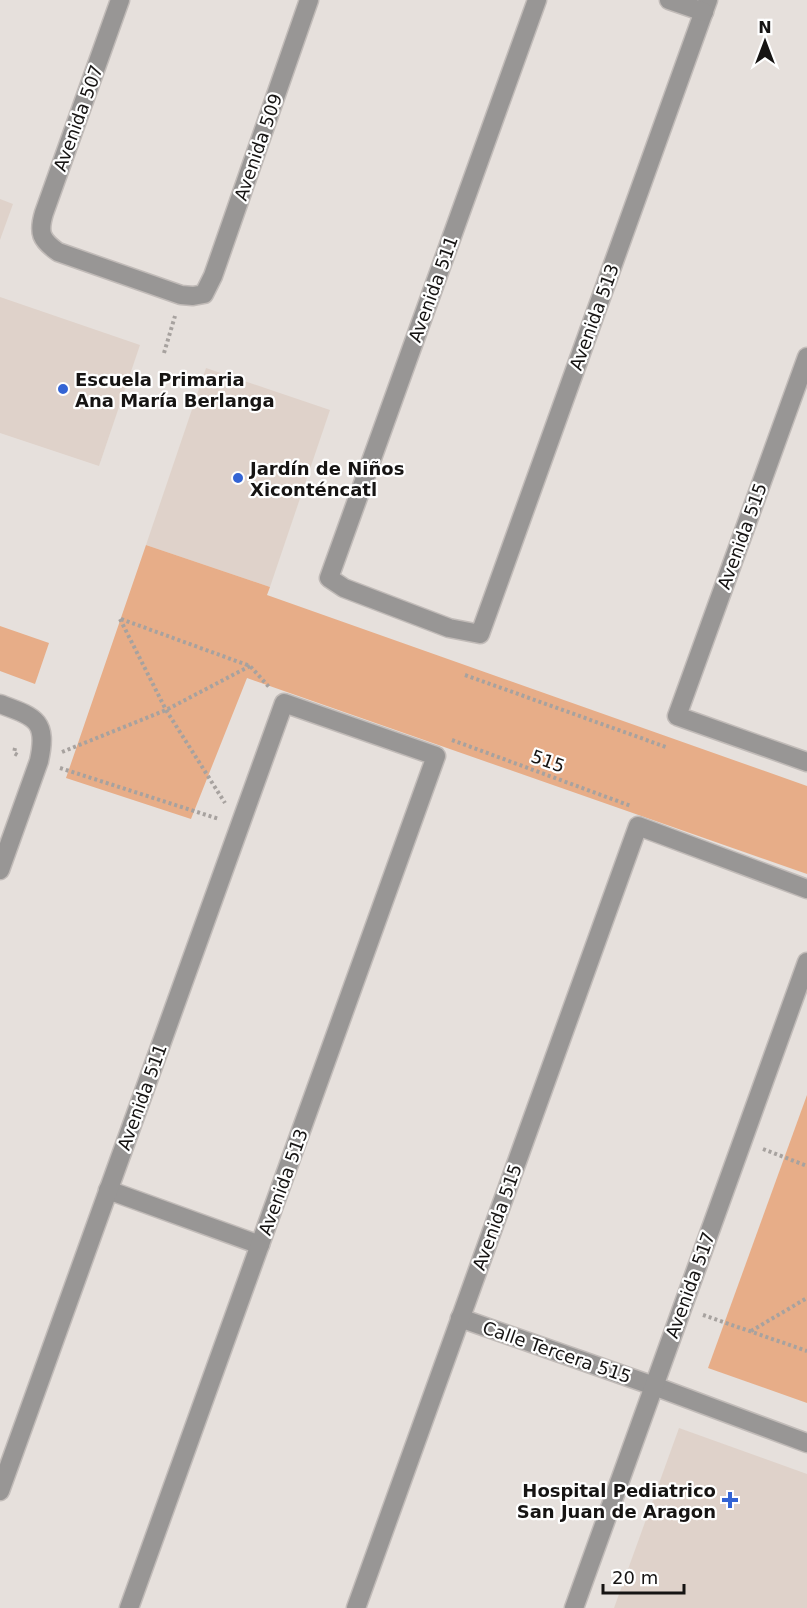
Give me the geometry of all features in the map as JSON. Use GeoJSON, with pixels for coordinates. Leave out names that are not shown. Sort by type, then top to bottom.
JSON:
{"type":"FeatureCollection","features":[{"type":"Feature","properties":{"kind":"street","name":"Avenida 507"},"geometry":{"type":"LineString","coordinates":[[120,0],[40,225],[42,237],[58,252],[181,295]]}},
{"type":"Feature","properties":{"kind":"street","name":"Avenida 509"},"geometry":{"type":"LineString","coordinates":[[181,295],[204,294],[213,276],[309,0]]}},
{"type":"Feature","properties":{"kind":"street","name":"Avenida 511"},"geometry":{"type":"LineString","coordinates":[[480,634],[449,628],[344,588],[329,578],[537,0]]}},
{"type":"Feature","properties":{"kind":"street"},"geometry":{"type":"LineString","coordinates":[[669,0],[706,6]]}},
{"type":"Feature","properties":{"kind":"street","name":"Avenida 513"},"geometry":{"type":"LineString","coordinates":[[480,634],[706,6]]}},
{"type":"Feature","properties":{"kind":"street","name":"Avenida 515"},"geometry":{"type":"LineString","coordinates":[[807,357],[677,716],[807,762]]}},
{"type":"Feature","properties":{"kind":"street","name":"Avenida 511"},"geometry":{"type":"LineString","coordinates":[[0,1491],[284,703]]}},
{"type":"Feature","properties":{"kind":"street","name":"Avenida 513"},"geometry":{"type":"LineString","coordinates":[[129,1608],[436,756],[284,703]]}},
{"type":"Feature","properties":{"kind":"street"},"geometry":{"type":"LineString","coordinates":[[0,704],[36,720],[42,731],[43,746],[0,870]]}},
{"type":"Feature","properties":{"kind":"street","name":"Avenida 515"},"geometry":{"type":"LineString","coordinates":[[356,1608],[638,826],[807,889]]}},
{"type":"Feature","properties":{"kind":"street","name":"Avenida 517"},"geometry":{"type":"LineString","coordinates":[[574,1608],[807,962]]}},
{"type":"Feature","properties":{"kind":"street"},"geometry":{"type":"LineString","coordinates":[[108,1190],[260,1245]]}},
{"type":"Feature","properties":{"kind":"street","name":"Calle Tercera 515"},"geometry":{"type":"LineString","coordinates":[[460,1318],[807,1443]]}},
{"type":"Feature","properties":{"kind":"path"},"geometry":{"type":"LineString","coordinates":[[164,353],[181,295]]}},
{"type":"Feature","properties":{"kind":"path"},"geometry":{"type":"LineString","coordinates":[[239,826],[166,710],[120,619],[250,666],[284,703]]}},
{"type":"Feature","properties":{"kind":"path"},"geometry":{"type":"LineString","coordinates":[[39,761],[166,710],[250,666]]}},
{"type":"Feature","properties":{"kind":"path"},"geometry":{"type":"LineString","coordinates":[[465,675],[666,747]]}},
{"type":"Feature","properties":{"kind":"path","name":"515"},"geometry":{"type":"LineString","coordinates":[[443,737],[632,806]]}},
{"type":"Feature","properties":{"kind":"path"},"geometry":{"type":"LineString","coordinates":[[39,761],[239,826]]}},
{"type":"Feature","properties":{"kind":"path"},"geometry":{"type":"LineString","coordinates":[[742,1141],[807,1166]]}},
{"type":"Feature","properties":{"kind":"path"},"geometry":{"type":"LineString","coordinates":[[750,1332],[807,1298]]}},
{"type":"Feature","properties":{"kind":"path"},"geometry":{"type":"LineString","coordinates":[[682,1308],[807,1352]]}},
{"type":"Feature","properties":{"kind":"shaded area"},"geometry":{"type":"Polygon","coordinates":[[[0,199],[13,204],[0,240],[0,199]]]}},
{"type":"Feature","properties":{"kind":"shaded area","name":"Escuela Primaria Ana María Berlanga"},"geometry":{"type":"Polygon","coordinates":[[[0,297],[140,345],[99,466],[0,433],[0,297]]]}},
{"type":"Feature","properties":{"kind":"shaded area","name":"Jardín de Niños Xiconténcatl"},"geometry":{"type":"Polygon","coordinates":[[[206,368],[330,410],[270,587],[146,545],[206,368]]]}},
{"type":"Feature","properties":{"kind":"shaded area"},"geometry":{"type":"Polygon","coordinates":[[[146,545],[270,587],[267,595],[807,786],[807,874],[247,678],[191,819],[66,778],[146,545]]]}},
{"type":"Feature","properties":{"kind":"shaded area"},"geometry":{"type":"Polygon","coordinates":[[[0,626],[49,643],[35,684],[0,671],[0,626]]]}},
{"type":"Feature","properties":{"kind":"shaded area"},"geometry":{"type":"Polygon","coordinates":[[[807,1095],[807,1403],[708,1368],[807,1095]]]}},
{"type":"Feature","properties":{"kind":"shaded area","name":"Hospital Pediatrico San Juan de Aragon"},"geometry":{"type":"Polygon","coordinates":[[[679,1428],[807,1474],[807,1608],[614,1608],[679,1428]]]}},
{"type":"Feature","properties":{"kind":"place","name":"Escuela Primaria Ana María Berlanga"},"geometry":{"type":"Point","coordinates":[63,389]}},
{"type":"Feature","properties":{"kind":"place","name":"Jardín de Niños Xiconténcatl"},"geometry":{"type":"Point","coordinates":[238,478]}},
{"type":"Feature","properties":{"kind":"place","name":"Hospital Pediatrico San Juan de Aragon"},"geometry":{"type":"Point","coordinates":[730,1500]}}]}
